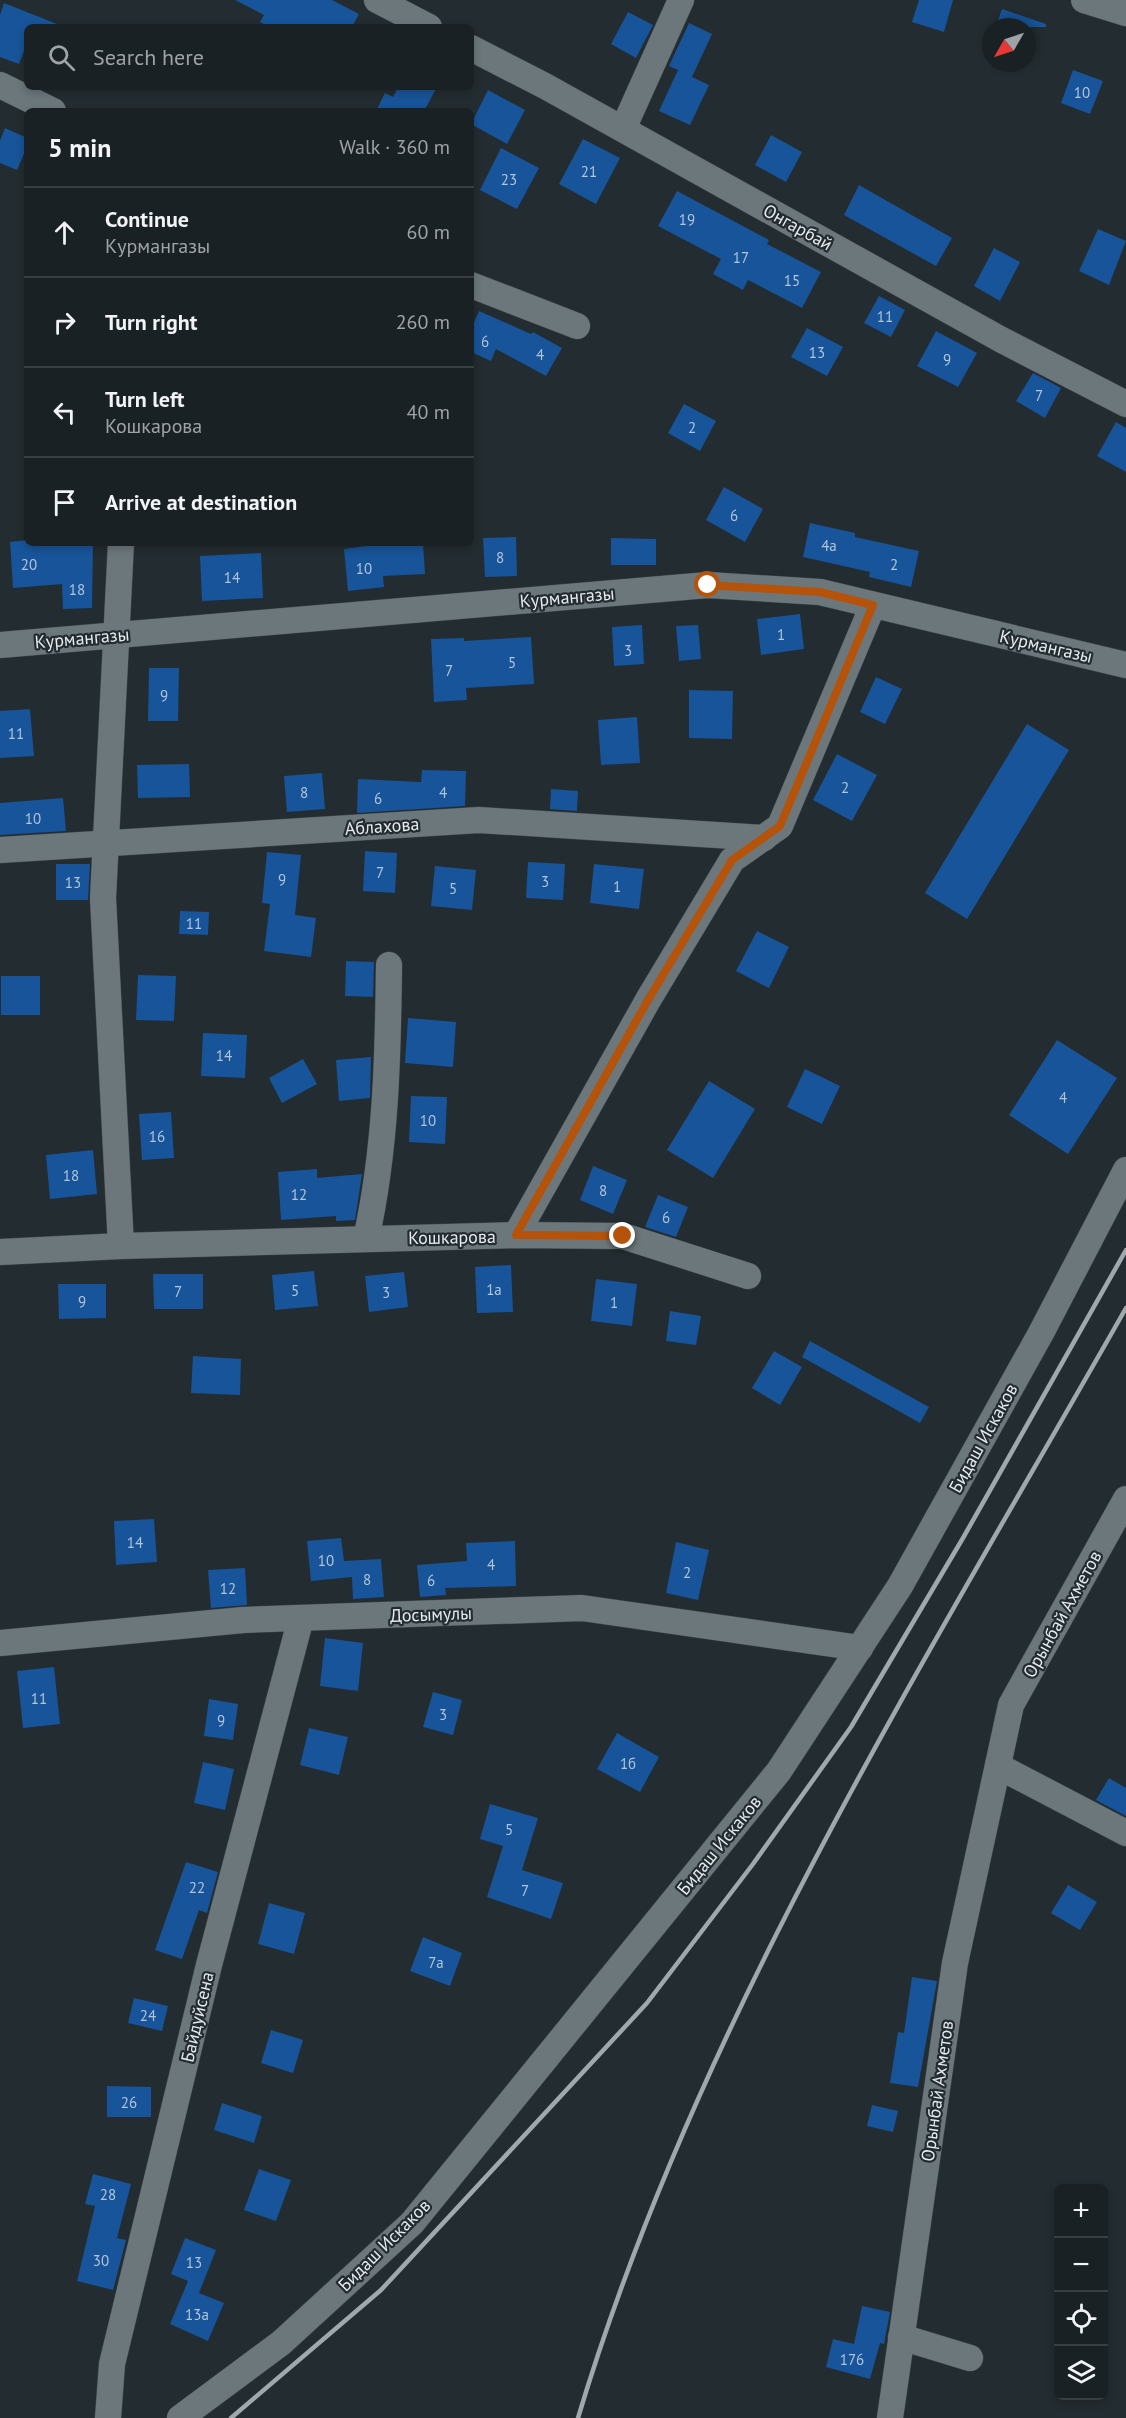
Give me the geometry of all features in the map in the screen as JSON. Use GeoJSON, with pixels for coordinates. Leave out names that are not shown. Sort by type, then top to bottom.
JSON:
{"type":"FeatureCollection","features":[{"type":"Feature","properties":{"kind":"street"},"geometry":{"type":"LineString","coordinates":[[376,0],[423,24]]}},
{"type":"Feature","properties":{"kind":"street"},"geometry":{"type":"LineString","coordinates":[[623,129],[681,0]]}},
{"type":"Feature","properties":{"kind":"street"},"geometry":{"type":"LineString","coordinates":[[1084,0],[1126,13]]}},
{"type":"Feature","properties":{"kind":"street","name":"Онгарбай"},"geometry":{"type":"LineString","coordinates":[[474,50],[623,129],[1000,339],[1126,404]]}},
{"type":"Feature","properties":{"kind":"street"},"geometry":{"type":"LineString","coordinates":[[0,85],[47,108]]}},
{"type":"Feature","properties":{"kind":"street"},"geometry":{"type":"LineString","coordinates":[[474,286],[577,326]]}},
{"type":"Feature","properties":{"kind":"street"},"geometry":{"type":"LineString","coordinates":[[121,546],[103,898],[121,1246]]}},
{"type":"Feature","properties":{"kind":"street","name":"Курмангазы"},"geometry":{"type":"LineString","coordinates":[[0,645],[708,585],[820,592],[1126,664]]}},
{"type":"Feature","properties":{"kind":"street"},"geometry":{"type":"LineString","coordinates":[[516,1235],[648,1000],[732,860],[780,826],[873,605]]}},
{"type":"Feature","properties":{"kind":"street","name":"Аблахова"},"geometry":{"type":"LineString","coordinates":[[0,850],[479,820],[764,838]]}},
{"type":"Feature","properties":{"kind":"street"},"geometry":{"type":"LineString","coordinates":[[366,1239],[377,1191],[388,1073],[389,965]]}},
{"type":"Feature","properties":{"kind":"street","name":"Бидаш Искаков"},"geometry":{"type":"LineString","coordinates":[[180,2418],[280,2343],[412,2223],[779,1771],[900,1586],[1041,1333],[1126,1170]]}},
{"type":"Feature","properties":{"kind":"street","name":"Кошкарова"},"geometry":{"type":"LineString","coordinates":[[0,1252],[121,1246],[516,1235],[623,1236],[748,1276]]}},
{"type":"Feature","properties":{"kind":"street","name":"Орынбай Ахметов"},"geometry":{"type":"LineString","coordinates":[[890,2418],[955,1963],[1011,1706],[1126,1499]]}},
{"type":"Feature","properties":{"kind":"street","name":"Досымулы"},"geometry":{"type":"LineString","coordinates":[[0,1643],[243,1620],[582,1608],[860,1648]]}},
{"type":"Feature","properties":{"kind":"street","name":"Байдуйсена"},"geometry":{"type":"LineString","coordinates":[[108,2418],[112,2364],[209,1965],[301,1618]]}},
{"type":"Feature","properties":{"kind":"street"},"geometry":{"type":"LineString","coordinates":[[998,1766],[1126,1833]]}},
{"type":"Feature","properties":{"kind":"street"},"geometry":{"type":"LineString","coordinates":[[901,2337],[970,2358]]}},
{"type":"Feature","properties":{"kind":"building"},"geometry":{"type":"Polygon","coordinates":[[[235,0],[332,0],[359,14],[354,24],[264,24],[260,22],[264,15],[235,0]]]}},
{"type":"Feature","properties":{"kind":"building"},"geometry":{"type":"Polygon","coordinates":[[[919,0],[953,0],[944,32],[912,22],[919,0]]]}},
{"type":"Feature","properties":{"kind":"building"},"geometry":{"type":"Polygon","coordinates":[[[4,3],[57,24],[24,24],[24,51],[19,64],[0,57],[0,15],[4,3]]]}},
{"type":"Feature","properties":{"kind":"building"},"geometry":{"type":"Polygon","coordinates":[[[1002,9],[1028,18],[999,18],[1002,9]]]}},
{"type":"Feature","properties":{"kind":"building"},"geometry":{"type":"Polygon","coordinates":[[[628,12],[653,25],[636,58],[611,44],[628,12]]]}},
{"type":"Feature","properties":{"kind":"building"},"geometry":{"type":"Polygon","coordinates":[[[1036,21],[1046,24],[1046,27],[1036,27],[1036,21]]]}},
{"type":"Feature","properties":{"kind":"building"},"geometry":{"type":"Polygon","coordinates":[[[689,23],[712,34],[692,77],[709,85],[690,125],[659,111],[678,70],[669,66],[689,23]]]}},
{"type":"Feature","properties":{"kind":"building"},"geometry":{"type":"Polygon","coordinates":[[[1073,70],[1103,81],[1090,114],[1061,103],[1073,70]]]}},
{"type":"Feature","properties":{"kind":"building"},"geometry":{"type":"Polygon","coordinates":[[[396,90],[435,90],[426,108],[378,108],[385,93],[393,97],[396,90]]]}},
{"type":"Feature","properties":{"kind":"building"},"geometry":{"type":"Polygon","coordinates":[[[488,90],[525,110],[507,144],[474,126],[474,118],[488,90]]]}},
{"type":"Feature","properties":{"kind":"building"},"geometry":{"type":"Polygon","coordinates":[[[5,128],[24,137],[24,154],[17,170],[0,163],[0,141],[5,128]]]}},
{"type":"Feature","properties":{"kind":"building"},"geometry":{"type":"Polygon","coordinates":[[[771,135],[802,152],[786,182],[755,165],[771,135]]]}},
{"type":"Feature","properties":{"kind":"building"},"geometry":{"type":"Polygon","coordinates":[[[583,139],[620,158],[596,204],[559,184],[583,139]]]}},
{"type":"Feature","properties":{"kind":"building"},"geometry":{"type":"Polygon","coordinates":[[[501,148],[539,168],[517,209],[480,190],[501,148]]]}},
{"type":"Feature","properties":{"kind":"building"},"geometry":{"type":"Polygon","coordinates":[[[859,185],[952,238],[936,266],[844,215],[859,185]]]}},
{"type":"Feature","properties":{"kind":"building"},"geometry":{"type":"Polygon","coordinates":[[[677,191],[769,240],[767,244],[821,272],[802,308],[748,280],[743,290],[713,274],[721,259],[658,226],[677,191]]]}},
{"type":"Feature","properties":{"kind":"building"},"geometry":{"type":"Polygon","coordinates":[[[1098,229],[1126,241],[1109,285],[1079,271],[1098,229]]]}},
{"type":"Feature","properties":{"kind":"building"},"geometry":{"type":"Polygon","coordinates":[[[994,248],[1020,262],[1000,301],[974,286],[994,248]]]}},
{"type":"Feature","properties":{"kind":"building"},"geometry":{"type":"Polygon","coordinates":[[[879,296],[905,310],[891,337],[864,323],[879,296]]]}},
{"type":"Feature","properties":{"kind":"building"},"geometry":{"type":"Polygon","coordinates":[[[479,311],[531,334],[533,332],[562,348],[546,376],[496,349],[491,361],[474,353],[474,323],[479,311]]]}},
{"type":"Feature","properties":{"kind":"building"},"geometry":{"type":"Polygon","coordinates":[[[807,328],[843,347],[827,376],[791,357],[807,328]]]}},
{"type":"Feature","properties":{"kind":"building"},"geometry":{"type":"Polygon","coordinates":[[[936,331],[977,353],[958,387],[917,366],[936,331]]]}},
{"type":"Feature","properties":{"kind":"building"},"geometry":{"type":"Polygon","coordinates":[[[1033,373],[1061,388],[1045,418],[1016,401],[1033,373]]]}},
{"type":"Feature","properties":{"kind":"building"},"geometry":{"type":"Polygon","coordinates":[[[684,404],[716,421],[700,451],[668,433],[684,404]]]}},
{"type":"Feature","properties":{"kind":"building"},"geometry":{"type":"Polygon","coordinates":[[[1116,422],[1126,428],[1126,472],[1097,456],[1116,422]]]}},
{"type":"Feature","properties":{"kind":"building"},"geometry":{"type":"Polygon","coordinates":[[[724,487],[763,509],[745,542],[706,520],[724,487]]]}},
{"type":"Feature","properties":{"kind":"building"},"geometry":{"type":"Polygon","coordinates":[[[810,523],[855,533],[855,537],[919,551],[911,587],[869,577],[870,572],[803,557],[810,523]]]}},
{"type":"Feature","properties":{"kind":"building"},"geometry":{"type":"Polygon","coordinates":[[[516,537],[517,576],[485,577],[483,538],[516,537]]]}},
{"type":"Feature","properties":{"kind":"building"},"geometry":{"type":"Polygon","coordinates":[[[611,538],[656,539],[656,565],[611,565],[611,538]]]}},
{"type":"Feature","properties":{"kind":"building"},"geometry":{"type":"Polygon","coordinates":[[[24,540],[24,546],[93,546],[92,608],[63,609],[62,584],[13,588],[10,542],[24,540]]]}},
{"type":"Feature","properties":{"kind":"building"},"geometry":{"type":"Polygon","coordinates":[[[366,546],[423,546],[425,574],[383,576],[384,587],[348,591],[344,549],[366,546]]]}},
{"type":"Feature","properties":{"kind":"building"},"geometry":{"type":"Polygon","coordinates":[[[261,553],[263,598],[202,601],[200,556],[261,553]]]}},
{"type":"Feature","properties":{"kind":"building"},"geometry":{"type":"Polygon","coordinates":[[[800,614],[804,649],[761,655],[757,619],[800,614]]]}},
{"type":"Feature","properties":{"kind":"building"},"geometry":{"type":"Polygon","coordinates":[[[642,625],[644,664],[614,666],[612,627],[642,625]]]}},
{"type":"Feature","properties":{"kind":"building"},"geometry":{"type":"Polygon","coordinates":[[[698,625],[701,659],[679,661],[676,626],[698,625]]]}},
{"type":"Feature","properties":{"kind":"building"},"geometry":{"type":"Polygon","coordinates":[[[531,637],[534,684],[466,688],[467,700],[434,702],[431,639],[464,638],[464,641],[531,637]]]}},
{"type":"Feature","properties":{"kind":"building"},"geometry":{"type":"Polygon","coordinates":[[[149,668],[179,668],[178,721],[148,721],[149,668]]]}},
{"type":"Feature","properties":{"kind":"building"},"geometry":{"type":"Polygon","coordinates":[[[876,677],[902,689],[885,724],[860,712],[876,677]]]}},
{"type":"Feature","properties":{"kind":"building"},"geometry":{"type":"Polygon","coordinates":[[[689,690],[733,691],[732,739],[689,738],[689,690]]]}},
{"type":"Feature","properties":{"kind":"building"},"geometry":{"type":"Polygon","coordinates":[[[30,709],[34,756],[0,758],[0,711],[30,709]]]}},
{"type":"Feature","properties":{"kind":"building"},"geometry":{"type":"Polygon","coordinates":[[[637,717],[640,763],[601,765],[598,720],[637,717]]]}},
{"type":"Feature","properties":{"kind":"building"},"geometry":{"type":"Polygon","coordinates":[[[1027,724],[1069,750],[967,919],[925,893],[1027,724]]]}},
{"type":"Feature","properties":{"kind":"building"},"geometry":{"type":"Polygon","coordinates":[[[837,754],[877,775],[852,821],[813,800],[837,754]]]}},
{"type":"Feature","properties":{"kind":"building"},"geometry":{"type":"Polygon","coordinates":[[[189,764],[190,797],[138,798],[137,765],[189,764]]]}},
{"type":"Feature","properties":{"kind":"building"},"geometry":{"type":"Polygon","coordinates":[[[422,770],[466,771],[465,806],[357,813],[358,779],[421,782],[422,770]]]}},
{"type":"Feature","properties":{"kind":"building"},"geometry":{"type":"Polygon","coordinates":[[[322,773],[325,809],[287,812],[284,776],[322,773]]]}},
{"type":"Feature","properties":{"kind":"building"},"geometry":{"type":"Polygon","coordinates":[[[551,789],[578,791],[577,811],[550,809],[551,789]]]}},
{"type":"Feature","properties":{"kind":"building"},"geometry":{"type":"Polygon","coordinates":[[[63,798],[66,831],[0,835],[0,803],[63,798]]]}},
{"type":"Feature","properties":{"kind":"building"},"geometry":{"type":"Polygon","coordinates":[[[365,851],[397,853],[395,893],[363,891],[365,851]]]}},
{"type":"Feature","properties":{"kind":"building"},"geometry":{"type":"Polygon","coordinates":[[[267,852],[301,855],[295,915],[316,918],[311,957],[264,951],[270,904],[262,903],[267,852]]]}},
{"type":"Feature","properties":{"kind":"building"},"geometry":{"type":"Polygon","coordinates":[[[528,862],[565,864],[563,900],[526,898],[528,862]]]}},
{"type":"Feature","properties":{"kind":"building"},"geometry":{"type":"Polygon","coordinates":[[[56,864],[90,864],[88,900],[56,900],[56,864]]]}},
{"type":"Feature","properties":{"kind":"building"},"geometry":{"type":"Polygon","coordinates":[[[594,864],[644,869],[639,909],[590,903],[594,864]]]}},
{"type":"Feature","properties":{"kind":"building"},"geometry":{"type":"Polygon","coordinates":[[[435,866],[476,870],[472,910],[431,906],[435,866]]]}},
{"type":"Feature","properties":{"kind":"building"},"geometry":{"type":"Polygon","coordinates":[[[180,911],[209,912],[208,935],[179,934],[180,911]]]}},
{"type":"Feature","properties":{"kind":"building"},"geometry":{"type":"Polygon","coordinates":[[[757,931],[789,947],[769,988],[736,971],[757,931]]]}},
{"type":"Feature","properties":{"kind":"building"},"geometry":{"type":"Polygon","coordinates":[[[346,961],[374,962],[373,997],[345,996],[346,961]]]}},
{"type":"Feature","properties":{"kind":"building"},"geometry":{"type":"Polygon","coordinates":[[[138,975],[176,976],[174,1021],[136,1020],[138,975]]]}},
{"type":"Feature","properties":{"kind":"building"},"geometry":{"type":"Polygon","coordinates":[[[1,976],[40,976],[40,1015],[1,1015],[1,976]]]}},
{"type":"Feature","properties":{"kind":"building"},"geometry":{"type":"Polygon","coordinates":[[[408,1018],[456,1022],[453,1067],[405,1063],[408,1018]]]}},
{"type":"Feature","properties":{"kind":"building"},"geometry":{"type":"Polygon","coordinates":[[[203,1033],[247,1035],[245,1078],[201,1076],[203,1033]]]}},
{"type":"Feature","properties":{"kind":"building"},"geometry":{"type":"Polygon","coordinates":[[[1057,1040],[1117,1078],[1068,1154],[1009,1115],[1057,1040]]]}},
{"type":"Feature","properties":{"kind":"building"},"geometry":{"type":"Polygon","coordinates":[[[371,1057],[370,1098],[339,1101],[336,1060],[371,1057]]]}},
{"type":"Feature","properties":{"kind":"building"},"geometry":{"type":"Polygon","coordinates":[[[303,1059],[317,1084],[282,1103],[269,1078],[303,1059]]]}},
{"type":"Feature","properties":{"kind":"building"},"geometry":{"type":"Polygon","coordinates":[[[805,1069],[840,1086],[822,1124],[787,1107],[805,1069]]]}},
{"type":"Feature","properties":{"kind":"building"},"geometry":{"type":"Polygon","coordinates":[[[709,1081],[755,1109],[713,1178],[667,1150],[709,1081]]]}},
{"type":"Feature","properties":{"kind":"building"},"geometry":{"type":"Polygon","coordinates":[[[411,1096],[447,1097],[445,1144],[409,1142],[411,1096]]]}},
{"type":"Feature","properties":{"kind":"building"},"geometry":{"type":"Polygon","coordinates":[[[171,1112],[174,1158],[142,1160],[139,1114],[171,1112]]]}},
{"type":"Feature","properties":{"kind":"building"},"geometry":{"type":"Polygon","coordinates":[[[93,1150],[97,1194],[50,1199],[46,1155],[93,1150]]]}},
{"type":"Feature","properties":{"kind":"building"},"geometry":{"type":"Polygon","coordinates":[[[593,1166],[627,1180],[613,1214],[580,1200],[593,1166]]]}},
{"type":"Feature","properties":{"kind":"building"},"geometry":{"type":"Polygon","coordinates":[[[317,1169],[317,1178],[362,1174],[355,1220],[336,1221],[336,1216],[281,1220],[278,1172],[317,1169]]]}},
{"type":"Feature","properties":{"kind":"building"},"geometry":{"type":"Polygon","coordinates":[[[658,1195],[688,1207],[676,1237],[645,1227],[658,1195]]]}},
{"type":"Feature","properties":{"kind":"building"},"geometry":{"type":"Polygon","coordinates":[[[511,1265],[513,1312],[477,1313],[475,1267],[511,1265]]]}},
{"type":"Feature","properties":{"kind":"building"},"geometry":{"type":"Polygon","coordinates":[[[314,1271],[318,1306],[275,1310],[272,1275],[314,1271]]]}},
{"type":"Feature","properties":{"kind":"building"},"geometry":{"type":"Polygon","coordinates":[[[404,1272],[408,1307],[369,1312],[365,1276],[404,1272]]]}},
{"type":"Feature","properties":{"kind":"building"},"geometry":{"type":"Polygon","coordinates":[[[153,1274],[203,1274],[203,1309],[154,1309],[153,1274]]]}},
{"type":"Feature","properties":{"kind":"building"},"geometry":{"type":"Polygon","coordinates":[[[596,1279],[637,1284],[632,1326],[591,1321],[596,1279]]]}},
{"type":"Feature","properties":{"kind":"building"},"geometry":{"type":"Polygon","coordinates":[[[58,1284],[106,1284],[106,1318],[59,1319],[58,1284]]]}},
{"type":"Feature","properties":{"kind":"building"},"geometry":{"type":"Polygon","coordinates":[[[670,1311],[701,1316],[696,1345],[666,1341],[670,1311]]]}},
{"type":"Feature","properties":{"kind":"building"},"geometry":{"type":"Polygon","coordinates":[[[810,1341],[929,1407],[920,1423],[802,1357],[810,1341]]]}},
{"type":"Feature","properties":{"kind":"building"},"geometry":{"type":"Polygon","coordinates":[[[774,1351],[802,1367],[780,1405],[752,1388],[774,1351]]]}},
{"type":"Feature","properties":{"kind":"building"},"geometry":{"type":"Polygon","coordinates":[[[193,1356],[241,1359],[240,1395],[191,1393],[193,1356]]]}},
{"type":"Feature","properties":{"kind":"building"},"geometry":{"type":"Polygon","coordinates":[[[154,1519],[157,1562],[116,1565],[114,1521],[154,1519]]]}},
{"type":"Feature","properties":{"kind":"building"},"geometry":{"type":"Polygon","coordinates":[[[341,1538],[344,1561],[381,1559],[384,1597],[353,1599],[352,1577],[311,1581],[307,1541],[341,1538]]]}},
{"type":"Feature","properties":{"kind":"building"},"geometry":{"type":"Polygon","coordinates":[[[515,1541],[516,1586],[445,1588],[446,1595],[420,1597],[417,1565],[467,1561],[466,1543],[515,1541]]]}},
{"type":"Feature","properties":{"kind":"building"},"geometry":{"type":"Polygon","coordinates":[[[676,1542],[709,1550],[698,1600],[666,1593],[676,1542]]]}},
{"type":"Feature","properties":{"kind":"building"},"geometry":{"type":"Polygon","coordinates":[[[245,1568],[247,1605],[211,1608],[208,1570],[245,1568]]]}},
{"type":"Feature","properties":{"kind":"building"},"geometry":{"type":"Polygon","coordinates":[[[325,1638],[363,1643],[358,1691],[320,1686],[325,1638]]]}},
{"type":"Feature","properties":{"kind":"building"},"geometry":{"type":"Polygon","coordinates":[[[54,1667],[60,1724],[23,1728],[17,1671],[54,1667]]]}},
{"type":"Feature","properties":{"kind":"building"},"geometry":{"type":"Polygon","coordinates":[[[433,1692],[462,1700],[453,1735],[423,1727],[433,1692]]]}},
{"type":"Feature","properties":{"kind":"building"},"geometry":{"type":"Polygon","coordinates":[[[209,1699],[238,1704],[233,1740],[204,1736],[209,1699]]]}},
{"type":"Feature","properties":{"kind":"building"},"geometry":{"type":"Polygon","coordinates":[[[309,1728],[348,1737],[339,1775],[300,1765],[309,1728]]]}},
{"type":"Feature","properties":{"kind":"building"},"geometry":{"type":"Polygon","coordinates":[[[617,1733],[659,1757],[640,1792],[597,1769],[617,1733]]]}},
{"type":"Feature","properties":{"kind":"building"},"geometry":{"type":"Polygon","coordinates":[[[203,1762],[234,1769],[225,1810],[194,1803],[203,1762]]]}},
{"type":"Feature","properties":{"kind":"building"},"geometry":{"type":"Polygon","coordinates":[[[1109,1778],[1126,1788],[1126,1816],[1096,1800],[1109,1778]]]}},
{"type":"Feature","properties":{"kind":"building"},"geometry":{"type":"Polygon","coordinates":[[[490,1804],[538,1818],[522,1870],[563,1883],[551,1919],[487,1897],[503,1846],[480,1839],[490,1804]]]}},
{"type":"Feature","properties":{"kind":"building"},"geometry":{"type":"Polygon","coordinates":[[[186,1862],[218,1872],[207,1913],[199,1910],[182,1959],[155,1950],[186,1862]]]}},
{"type":"Feature","properties":{"kind":"building"},"geometry":{"type":"Polygon","coordinates":[[[1068,1885],[1097,1902],[1080,1930],[1051,1913],[1068,1885]]]}},
{"type":"Feature","properties":{"kind":"building"},"geometry":{"type":"Polygon","coordinates":[[[269,1903],[305,1913],[294,1954],[258,1944],[269,1903]]]}},
{"type":"Feature","properties":{"kind":"building"},"geometry":{"type":"Polygon","coordinates":[[[423,1937],[462,1953],[450,1986],[410,1971],[423,1937]]]}},
{"type":"Feature","properties":{"kind":"building"},"geometry":{"type":"Polygon","coordinates":[[[912,1977],[937,1981],[918,2087],[890,2083],[898,2032],[904,2033],[912,1977]]]}},
{"type":"Feature","properties":{"kind":"building"},"geometry":{"type":"Polygon","coordinates":[[[134,1998],[168,2006],[162,2031],[128,2023],[134,1998]]]}},
{"type":"Feature","properties":{"kind":"building"},"geometry":{"type":"Polygon","coordinates":[[[271,2030],[303,2040],[293,2073],[261,2063],[271,2030]]]}},
{"type":"Feature","properties":{"kind":"building"},"geometry":{"type":"Polygon","coordinates":[[[107,2086],[151,2087],[151,2117],[107,2117],[107,2086]]]}},
{"type":"Feature","properties":{"kind":"building"},"geometry":{"type":"Polygon","coordinates":[[[222,2103],[262,2116],[254,2143],[214,2130],[222,2103]]]}},
{"type":"Feature","properties":{"kind":"building"},"geometry":{"type":"Polygon","coordinates":[[[872,2105],[898,2111],[893,2132],[867,2126],[872,2105]]]}},
{"type":"Feature","properties":{"kind":"building"},"geometry":{"type":"Polygon","coordinates":[[[259,2169],[291,2180],[276,2221],[244,2210],[259,2169]]]}},
{"type":"Feature","properties":{"kind":"building"},"geometry":{"type":"Polygon","coordinates":[[[93,2174],[131,2184],[117,2238],[126,2240],[113,2290],[77,2281],[95,2206],[85,2204],[93,2174]]]}},
{"type":"Feature","properties":{"kind":"building"},"geometry":{"type":"Polygon","coordinates":[[[185,2238],[216,2250],[199,2293],[224,2303],[208,2341],[170,2324],[188,2281],[171,2274],[185,2238]]]}},
{"type":"Feature","properties":{"kind":"building"},"geometry":{"type":"Polygon","coordinates":[[[862,2306],[890,2312],[884,2344],[880,2343],[870,2379],[826,2367],[833,2339],[854,2344],[862,2306]]]}},
{"type":"Feature","properties":{"kind":"railway"},"geometry":{"type":"LineString","coordinates":[[231,2418],[381,2290],[647,2003],[753,1864],[851,1727],[963,1538],[1126,1250]]}},
{"type":"Feature","properties":{"kind":"railway"},"geometry":{"type":"LineString","coordinates":[[578,2418],[627,2272],[685,2128],[750,1988],[820,1849],[895,1712],[1126,1308]]}},
{"type":"Feature","properties":{"kind":"route"},"geometry":{"type":"LineString","coordinates":[[623,1236],[516,1235],[648,1000],[732,860],[780,826],[873,605],[820,592],[708,585]]}}]}
